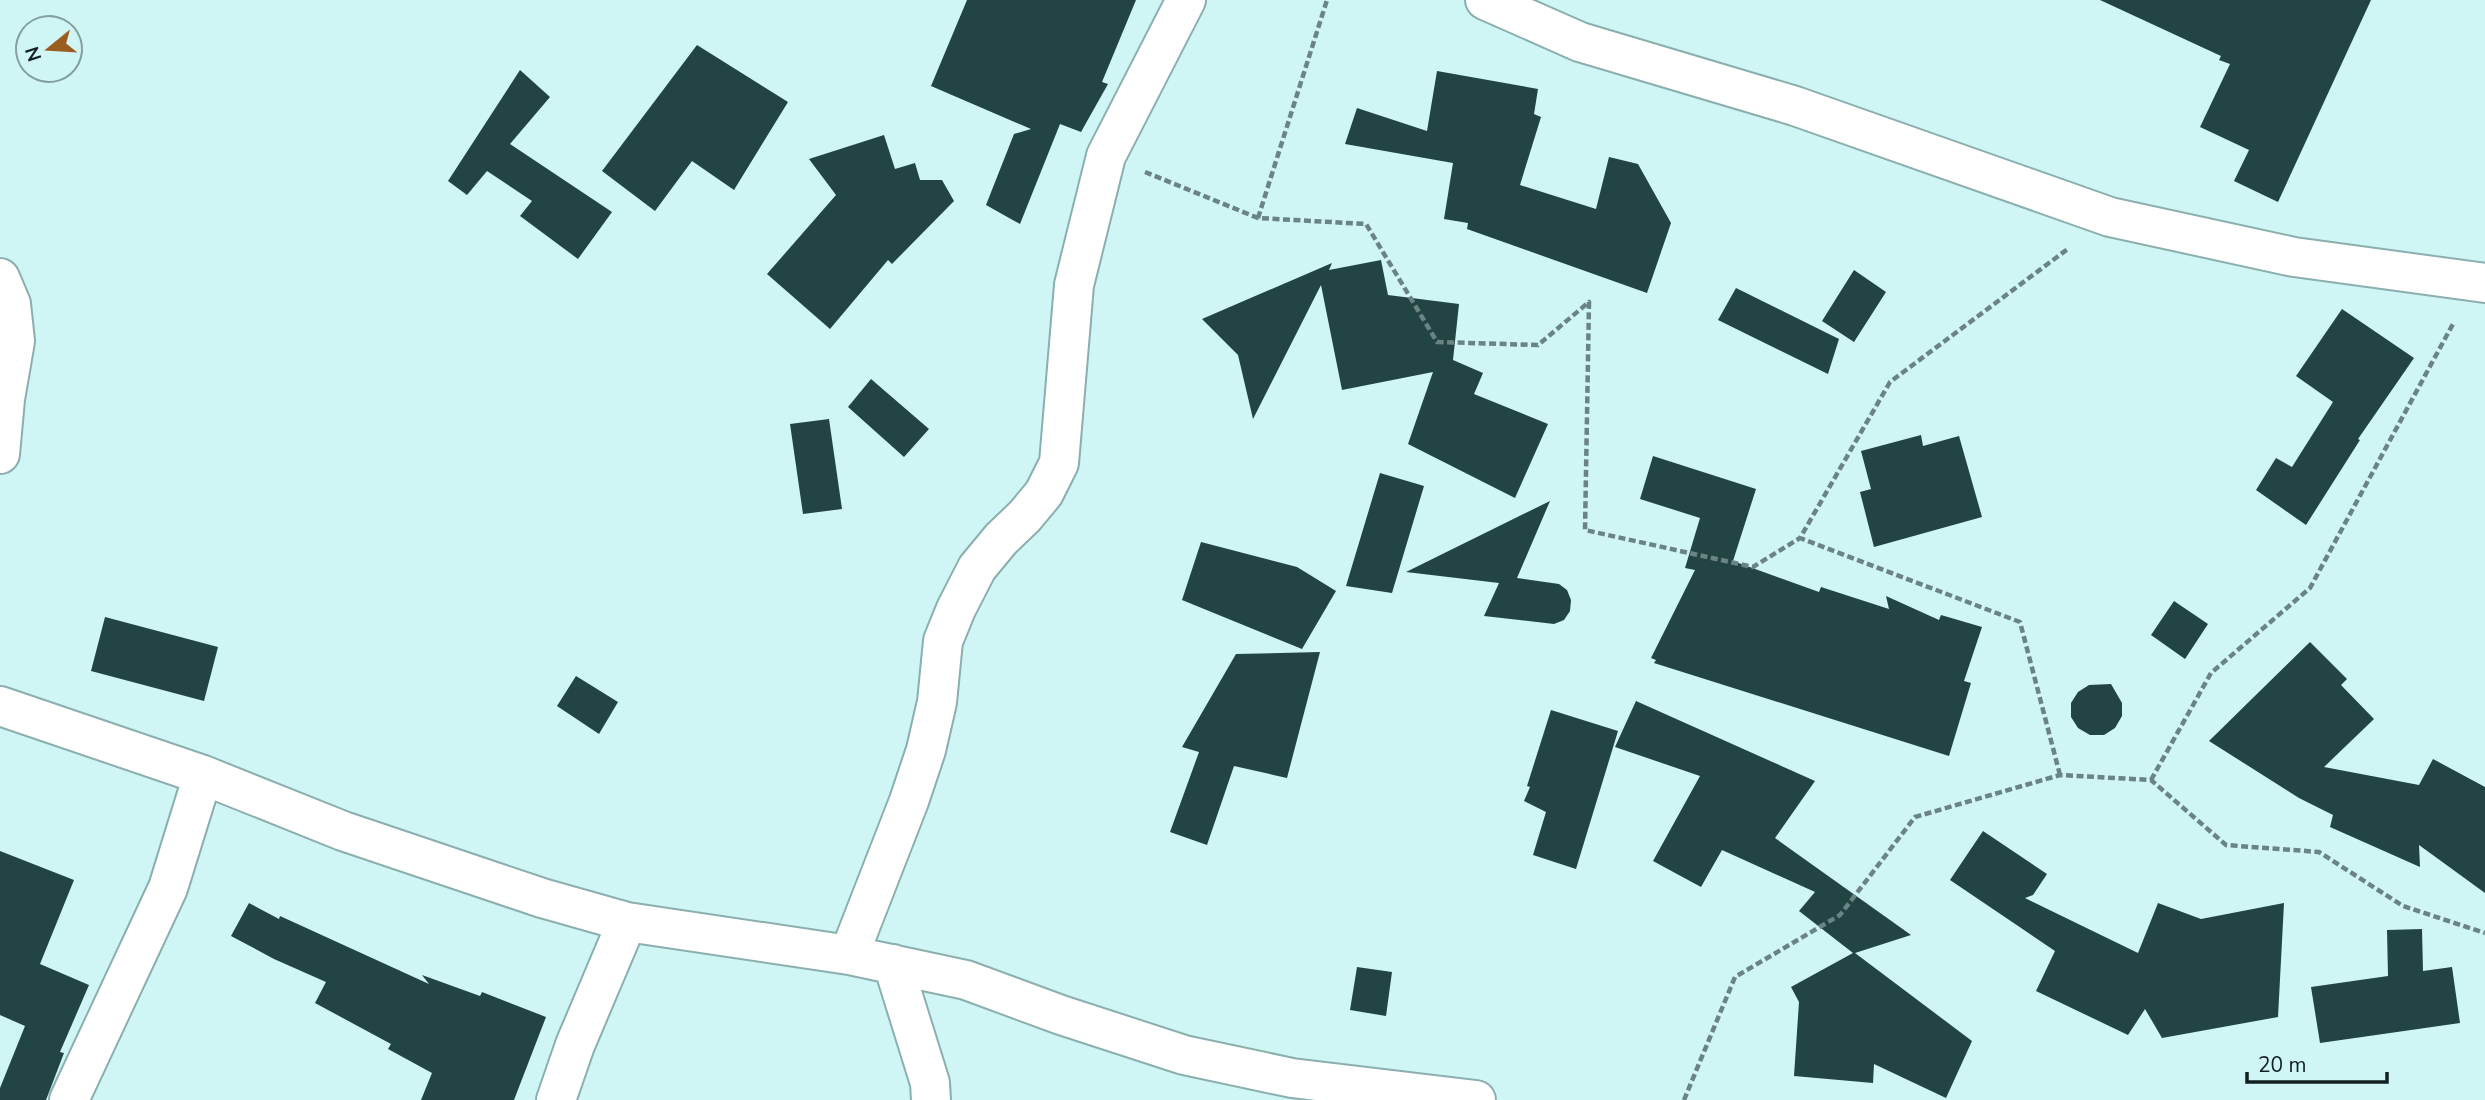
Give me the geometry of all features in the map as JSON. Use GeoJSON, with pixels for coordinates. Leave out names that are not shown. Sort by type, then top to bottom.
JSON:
{"type":"FeatureCollection","features":[{"type":"Feature","properties":{"kind":"street"},"geometry":{"type":"LineString","coordinates":[[849,955],[926,750],[937,702],[943,641],[977,568],[1044,493],[1059,463],[1074,285],[1106,156],[1186,0]]}},
{"type":"Feature","properties":{"kind":"street"},"geometry":{"type":"LineString","coordinates":[[1485,0],[1580,41],[1795,106],[2110,217],[2294,257],[2480,283]]}},
{"type":"Feature","properties":{"kind":"street"},"geometry":{"type":"LineString","coordinates":[[0,278],[11,304],[15,341],[5,400],[0,454]]}},
{"type":"Feature","properties":{"kind":"street"},"geometry":{"type":"LineString","coordinates":[[0,706],[203,775],[368,840],[542,898],[627,922],[849,955],[966,980],[1061,1015],[1184,1055],[1292,1078],[1476,1100]]}},
{"type":"Feature","properties":{"kind":"street"},"geometry":{"type":"LineString","coordinates":[[69,1100],[168,887],[203,775]]}},
{"type":"Feature","properties":{"kind":"street"},"geometry":{"type":"LineString","coordinates":[[556,1100],[575,1045],[627,922]]}},
{"type":"Feature","properties":{"kind":"street"},"geometry":{"type":"LineString","coordinates":[[893,964],[930,1083],[931,1100]]}},
{"type":"Feature","properties":{"kind":"path"},"geometry":{"type":"LineString","coordinates":[[1258,218],[1326,0]]}},
{"type":"Feature","properties":{"kind":"path"},"geometry":{"type":"LineString","coordinates":[[1106,156],[1258,218],[1366,224],[1437,342],[1538,345],[1589,302],[1586,530],[1753,567],[1800,538],[1890,382],[2110,217]]}},
{"type":"Feature","properties":{"kind":"path"},"geometry":{"type":"LineString","coordinates":[[2151,780],[2211,673],[2309,588],[2480,283]]}},
{"type":"Feature","properties":{"kind":"path"},"geometry":{"type":"LineString","coordinates":[[1800,538],[2020,622],[2060,775]]}},
{"type":"Feature","properties":{"kind":"path"},"geometry":{"type":"LineString","coordinates":[[1684,1100],[1735,977],[1840,915],[1915,817],[2060,775],[2151,780],[2226,845],[2319,852],[2403,906],[2485,933]]}},
{"type":"Feature","properties":{"kind":"building"},"geometry":{"type":"Polygon","coordinates":[[[967,0],[1136,0],[1102,82],[1108,84],[1081,132],[1060,124],[1020,224],[986,205],[1014,134],[1031,129],[931,86],[967,0]]]}},
{"type":"Feature","properties":{"kind":"building"},"geometry":{"type":"Polygon","coordinates":[[[2100,0],[2371,0],[2278,202],[2234,181],[2249,150],[2200,127],[2230,64],[2219,60],[2221,56],[2100,0]]]}},
{"type":"Feature","properties":{"kind":"building"},"geometry":{"type":"Polygon","coordinates":[[[697,45],[788,102],[734,190],[692,161],[655,211],[602,171],[697,45]]]}},
{"type":"Feature","properties":{"kind":"building"},"geometry":{"type":"Polygon","coordinates":[[[520,70],[550,97],[510,144],[612,212],[578,259],[520,216],[532,201],[487,171],[467,195],[448,181],[520,70]]]}},
{"type":"Feature","properties":{"kind":"building"},"geometry":{"type":"Polygon","coordinates":[[[1437,71],[1538,89],[1534,114],[1541,117],[1520,185],[1596,209],[1609,157],[1638,164],[1671,223],[1647,293],[1467,229],[1468,223],[1444,219],[1453,163],[1345,144],[1357,108],[1427,131],[1437,71]]]}},
{"type":"Feature","properties":{"kind":"building"},"geometry":{"type":"Polygon","coordinates":[[[884,135],[895,169],[915,163],[920,180],[942,180],[954,201],[892,264],[888,260],[830,329],[767,274],[836,195],[809,159],[884,135]]]}},
{"type":"Feature","properties":{"kind":"building"},"geometry":{"type":"Polygon","coordinates":[[[1381,260],[1388,295],[1459,304],[1453,360],[1483,373],[1474,394],[1548,424],[1515,498],[1408,444],[1433,372],[1342,390],[1321,285],[1253,419],[1238,355],[1202,319],[1332,263],[1329,270],[1381,260]]]}},
{"type":"Feature","properties":{"kind":"building"},"geometry":{"type":"Polygon","coordinates":[[[1854,270],[1886,292],[1854,342],[1822,321],[1854,270]]]}},
{"type":"Feature","properties":{"kind":"building"},"geometry":{"type":"Polygon","coordinates":[[[1736,288],[1839,339],[1828,374],[1718,320],[1736,288]]]}},
{"type":"Feature","properties":{"kind":"building"},"geometry":{"type":"Polygon","coordinates":[[[2342,309],[2414,358],[2358,439],[2360,440],[2306,525],[2256,490],[2276,458],[2292,467],[2333,402],[2296,376],[2342,309]]]}},
{"type":"Feature","properties":{"kind":"building"},"geometry":{"type":"Polygon","coordinates":[[[871,379],[929,429],[904,457],[848,407],[871,379]]]}},
{"type":"Feature","properties":{"kind":"building"},"geometry":{"type":"Polygon","coordinates":[[[829,419],[842,509],[803,514],[790,424],[829,419]]]}},
{"type":"Feature","properties":{"kind":"building"},"geometry":{"type":"Polygon","coordinates":[[[1921,435],[1923,446],[1959,436],[1982,517],[1874,547],[1860,492],[1871,489],[1861,451],[1921,435]]]}},
{"type":"Feature","properties":{"kind":"building"},"geometry":{"type":"Polygon","coordinates":[[[1653,456],[1756,489],[1733,561],[1819,592],[1821,587],[1889,609],[1886,596],[1939,620],[1941,615],[1982,627],[1964,681],[1971,683],[1949,756],[1654,663],[1656,660],[1651,658],[1695,570],[1685,568],[1700,518],[1640,499],[1653,456]]]}},
{"type":"Feature","properties":{"kind":"building"},"geometry":{"type":"Polygon","coordinates":[[[1380,473],[1424,486],[1392,593],[1346,586],[1380,473]]]}},
{"type":"Feature","properties":{"kind":"building"},"geometry":{"type":"Polygon","coordinates":[[[1550,501],[1517,578],[1559,584],[1567,590],[1571,600],[1570,611],[1564,620],[1554,624],[1484,616],[1499,583],[1406,572],[1550,501]]]}},
{"type":"Feature","properties":{"kind":"building"},"geometry":{"type":"Polygon","coordinates":[[[1201,542],[1297,567],[1336,591],[1302,649],[1182,600],[1201,542]]]}},
{"type":"Feature","properties":{"kind":"building"},"geometry":{"type":"Polygon","coordinates":[[[2174,601],[2208,624],[2185,659],[2151,635],[2174,601]]]}},
{"type":"Feature","properties":{"kind":"building"},"geometry":{"type":"Polygon","coordinates":[[[105,617],[218,647],[204,701],[91,671],[105,617]]]}},
{"type":"Feature","properties":{"kind":"building"},"geometry":{"type":"Polygon","coordinates":[[[2310,642],[2347,679],[2341,685],[2374,719],[2324,767],[2419,785],[2433,759],[2485,787],[2485,893],[2419,845],[2420,867],[2330,827],[2333,815],[2299,798],[2209,741],[2310,642]]]}},
{"type":"Feature","properties":{"kind":"building"},"geometry":{"type":"Polygon","coordinates":[[[1320,652],[1287,778],[1234,766],[1207,845],[1170,832],[1199,752],[1182,747],[1236,654],[1320,652]]]}},
{"type":"Feature","properties":{"kind":"building"},"geometry":{"type":"Polygon","coordinates":[[[576,676],[618,702],[599,734],[557,706],[576,676]]]}},
{"type":"Feature","properties":{"kind":"building"},"geometry":{"type":"Polygon","coordinates":[[[2111,684],[2122,703],[2122,716],[2115,728],[2104,735],[2090,735],[2078,728],[2071,717],[2071,703],[2078,692],[2089,685],[2111,684]]]}},
{"type":"Feature","properties":{"kind":"building"},"geometry":{"type":"Polygon","coordinates":[[[1636,701],[1815,781],[1775,838],[1911,935],[1855,953],[1972,1041],[1946,1098],[1874,1064],[1873,1083],[1794,1076],[1799,1002],[1791,987],[1853,953],[1799,911],[1815,892],[1722,850],[1701,887],[1653,861],[1700,776],[1615,747],[1636,701]]]}},
{"type":"Feature","properties":{"kind":"building"},"geometry":{"type":"Polygon","coordinates":[[[1551,710],[1618,731],[1576,869],[1533,855],[1546,812],[1524,801],[1551,710]]]}},
{"type":"Feature","properties":{"kind":"building"},"geometry":{"type":"Polygon","coordinates":[[[1983,831],[2047,874],[2033,895],[2025,898],[2138,953],[2158,903],[2201,919],[2284,903],[2278,1017],[2162,1038],[2145,1009],[2128,1035],[2036,991],[2055,951],[1950,880],[1983,831]]]}},
{"type":"Feature","properties":{"kind":"building"},"geometry":{"type":"Polygon","coordinates":[[[0,851],[74,880],[40,964],[89,985],[60,1052],[64,1053],[46,1100],[0,1100],[0,1088],[25,1026],[0,1015],[0,851]]]}},
{"type":"Feature","properties":{"kind":"building"},"geometry":{"type":"Polygon","coordinates":[[[249,903],[279,919],[280,916],[429,984],[422,975],[480,996],[482,992],[546,1017],[514,1100],[421,1100],[432,1073],[388,1049],[391,1044],[315,1003],[326,982],[231,936],[249,903]]]}},
{"type":"Feature","properties":{"kind":"building"},"geometry":{"type":"Polygon","coordinates":[[[2422,929],[2423,971],[2452,967],[2460,1023],[2320,1043],[2311,987],[2388,976],[2387,930],[2422,929]]]}},
{"type":"Feature","properties":{"kind":"building"},"geometry":{"type":"Polygon","coordinates":[[[1357,967],[1392,972],[1386,1016],[1350,1010],[1357,967]]]}}]}
